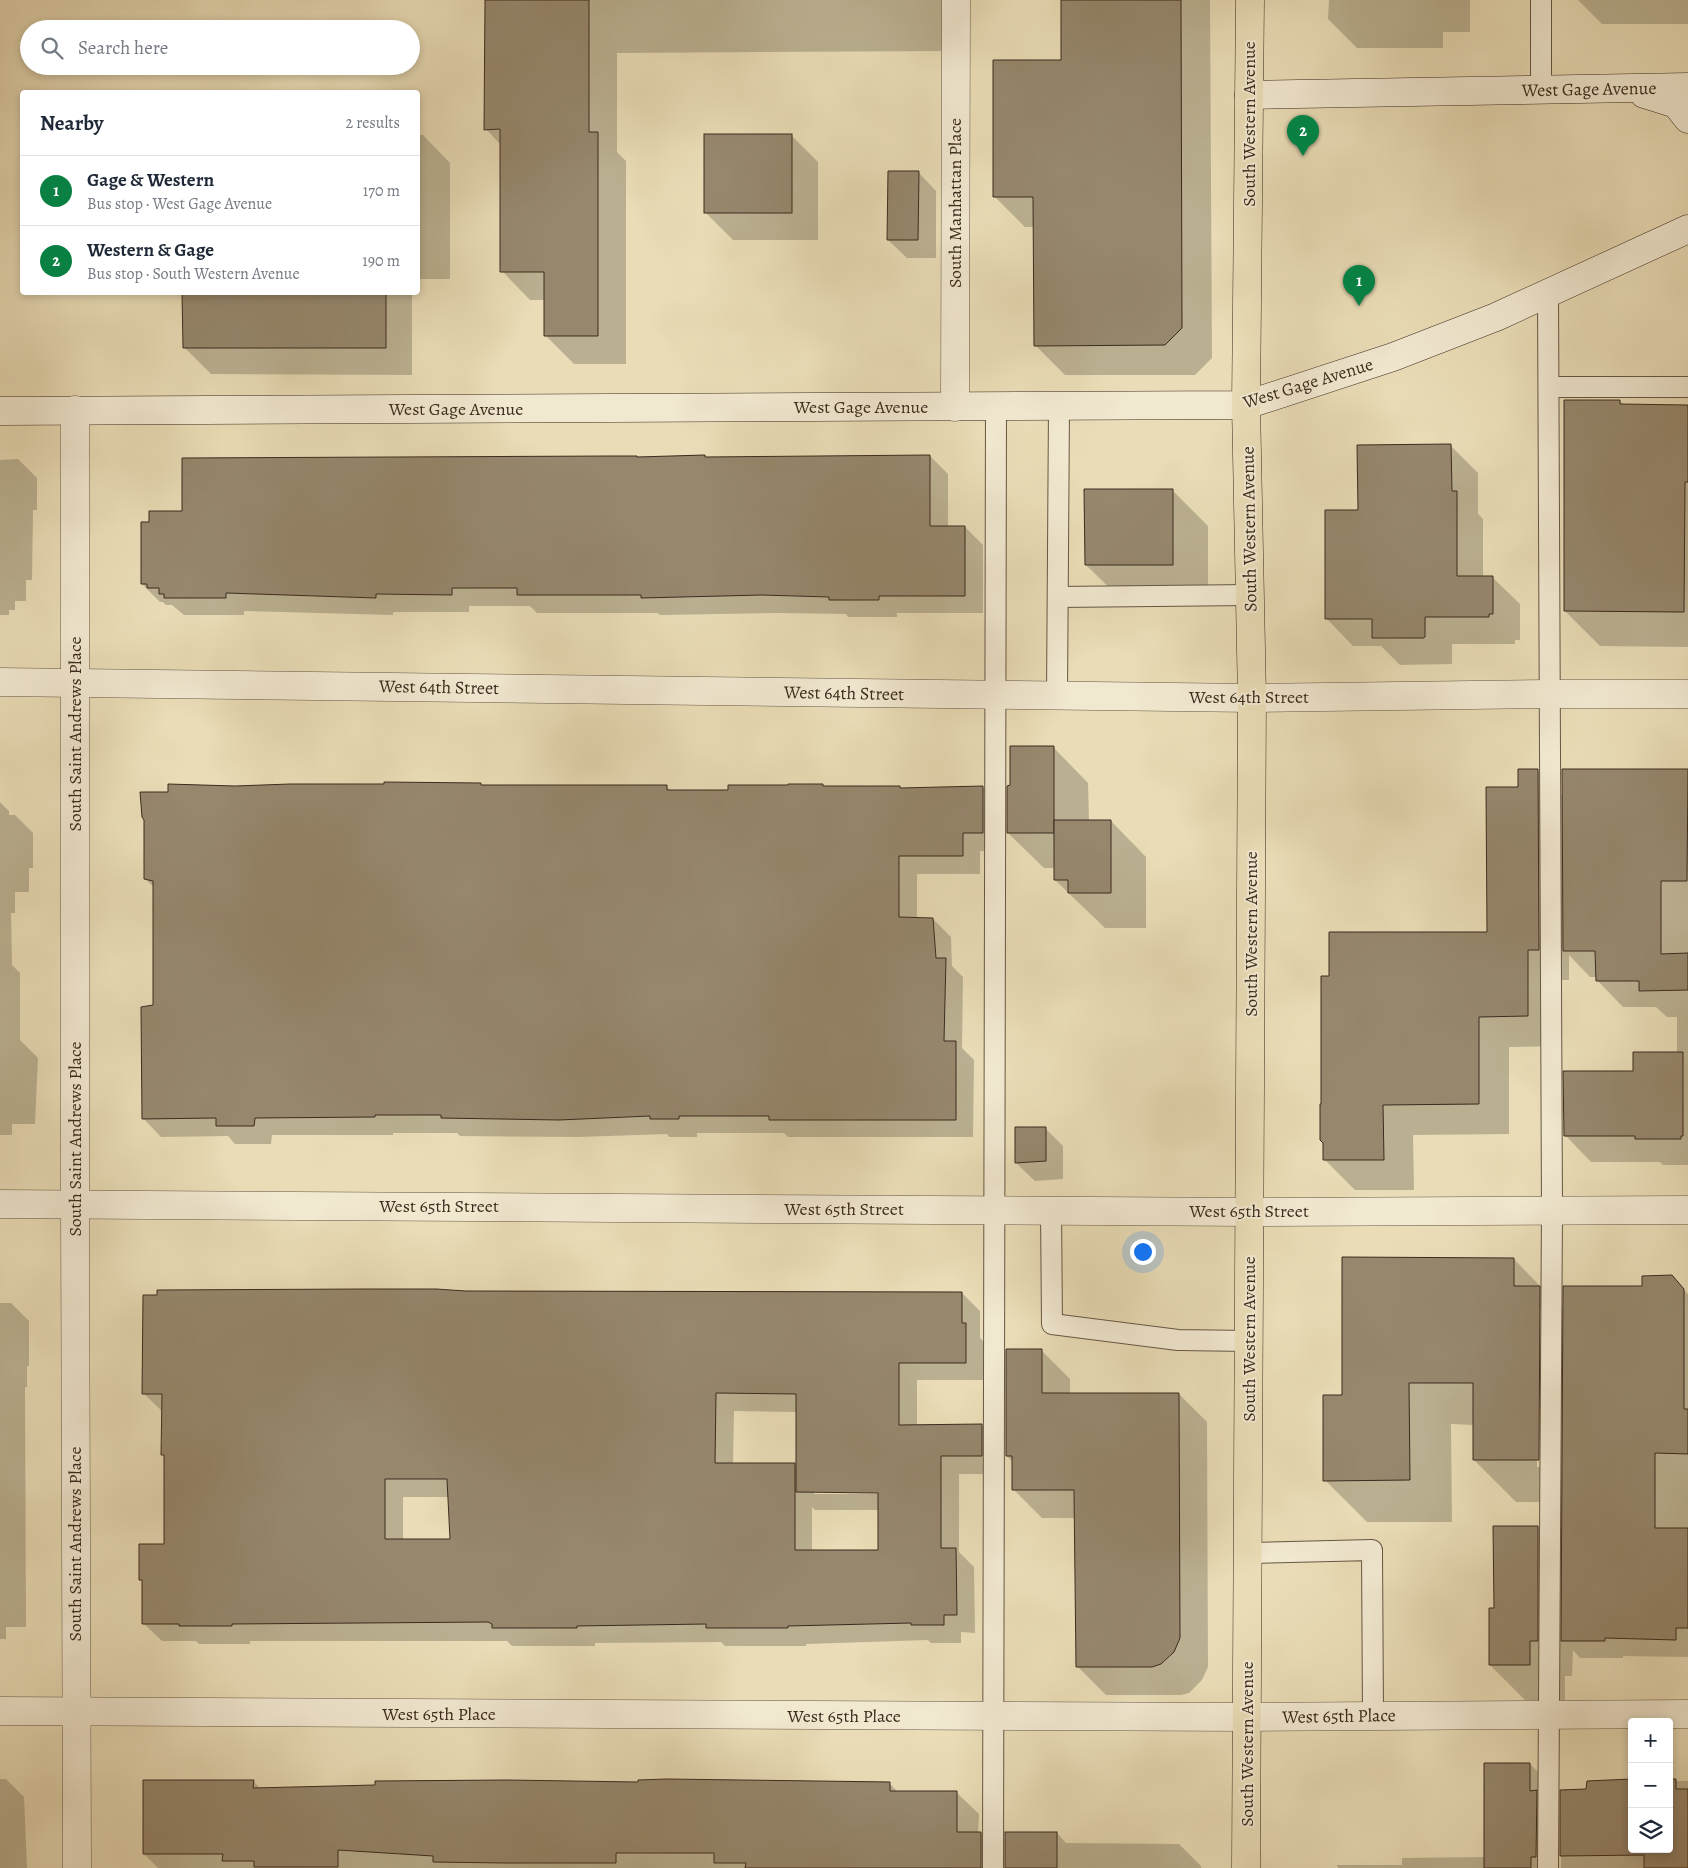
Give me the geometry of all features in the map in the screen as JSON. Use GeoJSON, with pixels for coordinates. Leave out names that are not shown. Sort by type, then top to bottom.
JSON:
{"type":"FeatureCollection","features":[{"type":"Feature","properties":{"kind":"main road","name":"South Western Avenue"},"geometry":{"type":"LineString","coordinates":[[1246,1868],[1252,698],[1246,405],[1250,0]]}},
{"type":"Feature","properties":{"kind":"street","name":"South Manhattan Place"},"geometry":{"type":"LineString","coordinates":[[955,406],[956,0]]}},
{"type":"Feature","properties":{"kind":"street","name":"West Gage Avenue"},"geometry":{"type":"LineString","coordinates":[[1249,95],[1688,87]]}},
{"type":"Feature","properties":{"kind":"street"},"geometry":{"type":"LineString","coordinates":[[1628,89],[1676,104],[1688,119]]}},
{"type":"Feature","properties":{"kind":"street","name":"West Gage Avenue"},"geometry":{"type":"LineString","coordinates":[[0,411],[1246,405],[1393,357],[1496,317],[1688,229]]}},
{"type":"Feature","properties":{"kind":"street","name":"South Saint Andrews Place"},"geometry":{"type":"LineString","coordinates":[[75,410],[77,1868]]}},
{"type":"Feature","properties":{"kind":"street","name":"West 64th Street"},"geometry":{"type":"LineString","coordinates":[[0,682],[1252,698],[1688,694]]}},
{"type":"Feature","properties":{"kind":"street","name":"West 65th Street"},"geometry":{"type":"LineString","coordinates":[[0,1204],[1250,1212],[1688,1210]]}},
{"type":"Feature","properties":{"kind":"street","name":"West 65th Place"},"geometry":{"type":"LineString","coordinates":[[0,1711],[76,1713],[994,1717],[1688,1714]]}},
{"type":"Feature","properties":{"kind":"lane"},"geometry":{"type":"LineString","coordinates":[[1541,0],[1541,90]]}},
{"type":"Feature","properties":{"kind":"lane"},"geometry":{"type":"LineString","coordinates":[[1548,292],[1552,1210],[1548,1868]]}},
{"type":"Feature","properties":{"kind":"lane"},"geometry":{"type":"LineString","coordinates":[[1549,387],[1688,387]]}},
{"type":"Feature","properties":{"kind":"lane"},"geometry":{"type":"LineString","coordinates":[[993,1868],[996,406]]}},
{"type":"Feature","properties":{"kind":"lane"},"geometry":{"type":"LineString","coordinates":[[1057,696],[1059,406]]}},
{"type":"Feature","properties":{"kind":"lane"},"geometry":{"type":"LineString","coordinates":[[1058,597],[1251,595]]}},
{"type":"Feature","properties":{"kind":"lane"},"geometry":{"type":"LineString","coordinates":[[1051,1210],[1052,1324],[1178,1340],[1249,1341]]}},
{"type":"Feature","properties":{"kind":"lane"},"geometry":{"type":"LineString","coordinates":[[1248,1553],[1372,1550],[1373,1716]]}},
{"type":"Feature","properties":{"kind":"building"},"geometry":{"type":"Polygon","coordinates":[[[485,0],[589,0],[589,132],[598,132],[598,336],[544,336],[544,272],[500,272],[500,129],[484,130],[485,0]]]}},
{"type":"Feature","properties":{"kind":"building"},"geometry":{"type":"Polygon","coordinates":[[[1061,0],[1181,0],[1182,328],[1165,345],[1034,346],[1033,197],[993,197],[993,60],[1061,60],[1061,0]]]}},
{"type":"Feature","properties":{"kind":"building"},"geometry":{"type":"Polygon","coordinates":[[[704,134],[792,134],[792,213],[704,213],[704,134]]]}},
{"type":"Feature","properties":{"kind":"building"},"geometry":{"type":"Polygon","coordinates":[[[888,171],[919,171],[918,240],[887,240],[888,171]]]}},
{"type":"Feature","properties":{"kind":"building"},"geometry":{"type":"Polygon","coordinates":[[[182,295],[386,295],[386,348],[183,348],[182,295]]]}},
{"type":"Feature","properties":{"kind":"building"},"geometry":{"type":"Polygon","coordinates":[[[1564,400],[1620,400],[1620,404],[1688,405],[1688,482],[1685,482],[1684,612],[1564,611],[1564,400]]]}},
{"type":"Feature","properties":{"kind":"building"},"geometry":{"type":"Polygon","coordinates":[[[1451,444],[1452,491],[1457,491],[1457,576],[1493,576],[1493,614],[1489,614],[1489,617],[1425,617],[1425,637],[1423,638],[1372,638],[1372,619],[1325,619],[1325,510],[1358,510],[1357,445],[1451,444]]]}},
{"type":"Feature","properties":{"kind":"building"},"geometry":{"type":"Polygon","coordinates":[[[705,455],[705,457],[930,455],[930,526],[965,526],[965,596],[879,596],[879,600],[829,600],[829,597],[762,595],[641,598],[641,595],[517,595],[517,588],[452,588],[452,595],[376,594],[376,598],[226,593],[226,598],[164,598],[164,594],[159,594],[159,588],[147,588],[147,584],[141,584],[141,522],[149,522],[149,511],[182,511],[182,458],[637,457],[705,455]]]}},
{"type":"Feature","properties":{"kind":"building"},"geometry":{"type":"Polygon","coordinates":[[[1084,489],[1173,489],[1173,565],[1085,565],[1084,489]]]}},
{"type":"Feature","properties":{"kind":"building"},"geometry":{"type":"Polygon","coordinates":[[[1010,746],[1054,746],[1054,833],[1007,833],[1007,786],[1010,785],[1010,746]]]}},
{"type":"Feature","properties":{"kind":"building"},"geometry":{"type":"Polygon","coordinates":[[[1518,769],[1538,769],[1539,950],[1528,950],[1528,1016],[1479,1017],[1479,1104],[1383,1105],[1384,1160],[1323,1160],[1323,1143],[1320,1140],[1321,976],[1329,976],[1329,932],[1487,932],[1486,787],[1518,787],[1518,769]]]}},
{"type":"Feature","properties":{"kind":"building"},"geometry":{"type":"Polygon","coordinates":[[[1562,769],[1688,769],[1687,881],[1661,881],[1661,954],[1688,953],[1688,990],[1639,991],[1639,981],[1596,981],[1595,951],[1563,951],[1562,769]]]}},
{"type":"Feature","properties":{"kind":"building"},"geometry":{"type":"Polygon","coordinates":[[[384,782],[481,783],[481,785],[667,785],[667,790],[728,790],[728,785],[788,784],[900,786],[900,788],[983,786],[983,833],[963,833],[963,856],[899,856],[899,917],[933,918],[936,958],[946,958],[944,1041],[956,1041],[956,1120],[769,1120],[769,1116],[679,1116],[679,1119],[650,1119],[650,1116],[559,1120],[441,1118],[441,1115],[375,1115],[375,1117],[255,1118],[254,1126],[216,1126],[216,1118],[142,1119],[141,1007],[153,1005],[153,881],[144,879],[144,820],[142,817],[140,792],[168,792],[168,784],[235,786],[384,784],[384,782]]]}},
{"type":"Feature","properties":{"kind":"building"},"geometry":{"type":"Polygon","coordinates":[[[1054,820],[1111,820],[1111,893],[1068,893],[1068,880],[1054,880],[1054,820]]]}},
{"type":"Feature","properties":{"kind":"building"},"geometry":{"type":"Polygon","coordinates":[[[1633,1052],[1683,1052],[1683,1136],[1681,1136],[1681,1139],[1635,1139],[1635,1136],[1564,1136],[1563,1071],[1633,1071],[1633,1052]]]}},
{"type":"Feature","properties":{"kind":"building"},"geometry":{"type":"Polygon","coordinates":[[[1015,1127],[1046,1127],[1046,1161],[1015,1163],[1015,1127]]]}},
{"type":"Feature","properties":{"kind":"building"},"geometry":{"type":"Polygon","coordinates":[[[1342,1257],[1514,1258],[1514,1286],[1540,1286],[1539,1460],[1473,1460],[1473,1383],[1409,1383],[1410,1480],[1323,1481],[1323,1395],[1342,1395],[1342,1257]]]}},
{"type":"Feature","properties":{"kind":"building"},"geometry":{"type":"Polygon","coordinates":[[[1672,1275],[1684,1289],[1684,1409],[1688,1409],[1688,1454],[1655,1453],[1655,1528],[1688,1528],[1688,1628],[1676,1628],[1676,1640],[1605,1638],[1605,1641],[1561,1641],[1563,1286],[1642,1286],[1642,1276],[1672,1275]]]}},
{"type":"Feature","properties":{"kind":"building"},"geometry":{"type":"Polygon","coordinates":[[[436,1289],[466,1291],[962,1292],[962,1323],[966,1323],[966,1363],[899,1363],[899,1425],[982,1424],[982,1456],[941,1456],[941,1548],[956,1548],[957,1615],[944,1615],[944,1625],[911,1625],[911,1623],[788,1626],[788,1628],[706,1628],[706,1624],[577,1626],[577,1628],[492,1628],[492,1624],[488,1622],[232,1624],[232,1626],[142,1624],[142,1580],[139,1580],[139,1544],[164,1544],[164,1455],[161,1455],[162,1394],[142,1394],[143,1295],[157,1295],[157,1290],[436,1289]],[[716,1393],[715,1463],[795,1463],[795,1550],[878,1550],[878,1493],[796,1492],[796,1394],[716,1393]],[[385,1479],[385,1539],[450,1539],[447,1479],[385,1479]]]}},
{"type":"Feature","properties":{"kind":"building"},"geometry":{"type":"Polygon","coordinates":[[[1006,1349],[1042,1349],[1042,1393],[1179,1393],[1180,1638],[1174,1652],[1161,1664],[1152,1667],[1076,1667],[1074,1490],[1012,1490],[1012,1456],[1006,1456],[1006,1349]]]}},
{"type":"Feature","properties":{"kind":"building"},"geometry":{"type":"Polygon","coordinates":[[[1493,1526],[1538,1526],[1538,1641],[1530,1641],[1530,1665],[1489,1665],[1489,1608],[1494,1608],[1493,1526]]]}},
{"type":"Feature","properties":{"kind":"building"},"geometry":{"type":"Polygon","coordinates":[[[1484,1763],[1530,1763],[1530,1791],[1537,1790],[1536,1857],[1531,1857],[1531,1868],[1484,1868],[1484,1763]]]}},
{"type":"Feature","properties":{"kind":"building"},"geometry":{"type":"Polygon","coordinates":[[[1628,1779],[1628,1853],[1673,1853],[1673,1779],[1676,1779],[1676,1789],[1688,1789],[1688,1868],[1644,1868],[1644,1855],[1560,1856],[1560,1790],[1586,1789],[1587,1781],[1628,1779]]]}},
{"type":"Feature","properties":{"kind":"building"},"geometry":{"type":"Polygon","coordinates":[[[143,1780],[254,1780],[253,1788],[375,1785],[375,1781],[507,1780],[638,1782],[638,1780],[890,1782],[890,1791],[957,1791],[957,1832],[981,1832],[981,1868],[745,1868],[746,1863],[714,1863],[714,1853],[616,1853],[616,1863],[433,1862],[433,1856],[338,1850],[338,1867],[254,1867],[254,1861],[222,1861],[223,1854],[143,1854],[143,1780]]]}},
{"type":"Feature","properties":{"kind":"building"},"geometry":{"type":"Polygon","coordinates":[[[1005,1832],[1057,1832],[1057,1868],[1005,1868],[1005,1832]]]}},
{"type":"Feature","properties":{"kind":"place","name":"Western & Gage"},"geometry":{"type":"Point","coordinates":[1303,156]}},
{"type":"Feature","properties":{"kind":"place","name":"Gage & Western"},"geometry":{"type":"Point","coordinates":[1359,306]}}]}
